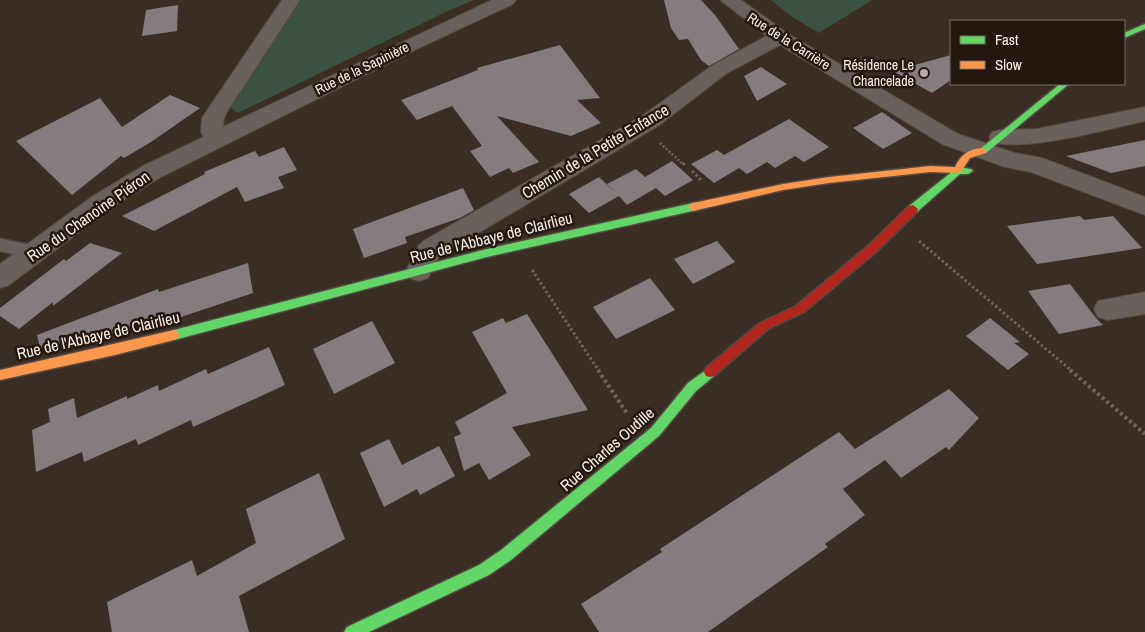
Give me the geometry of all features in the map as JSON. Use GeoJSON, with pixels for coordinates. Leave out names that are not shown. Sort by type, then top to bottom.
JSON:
{"type":"FeatureCollection","features":[{"type":"Feature","properties":{"kind":"street"},"geometry":{"type":"LineString","coordinates":[[218,139],[212,132],[213,118],[291,0]]}},
{"type":"Feature","properties":{"kind":"street","name":"Rue de la Sapinière"},"geometry":{"type":"LineString","coordinates":[[218,139],[421,39],[507,0]]}},
{"type":"Feature","properties":{"kind":"street","name":"Rue de la Carrière"},"geometry":{"type":"LineString","coordinates":[[729,0],[780,37],[950,139],[986,154],[1034,164],[1145,206]]}},
{"type":"Feature","properties":{"kind":"street"},"geometry":{"type":"LineString","coordinates":[[1125,36],[1145,26]]}},
{"type":"Feature","properties":{"kind":"street","name":"Chemin de la Petite Enfance"},"geometry":{"type":"LineString","coordinates":[[419,271],[428,252],[434,247],[641,126],[720,69],[780,37]]}},
{"type":"Feature","properties":{"kind":"street"},"geometry":{"type":"LineString","coordinates":[[986,154],[1064,85]]}},
{"type":"Feature","properties":{"kind":"street"},"geometry":{"type":"LineString","coordinates":[[958,170],[963,157],[972,150],[986,154],[1037,136],[1145,114]]}},
{"type":"Feature","properties":{"kind":"street","name":"Rue du Chanoine Piéron"},"geometry":{"type":"LineString","coordinates":[[0,278],[122,188],[218,139]]}},
{"type":"Feature","properties":{"kind":"street","name":"Rue Charles Oudille"},"geometry":{"type":"LineString","coordinates":[[352,632],[484,570],[506,554],[655,432],[692,387],[764,326],[800,309],[872,249],[901,220],[958,170],[970,171],[986,154]]}},
{"type":"Feature","properties":{"kind":"street","name":"Rue de l'Abbaye de Clairlieu"},"geometry":{"type":"LineString","coordinates":[[0,375],[115,350],[517,246],[783,187],[829,180],[872,178],[930,169],[958,170]]}},
{"type":"Feature","properties":{"kind":"street"},"geometry":{"type":"LineString","coordinates":[[872,178],[884,184]]}},
{"type":"Feature","properties":{"kind":"street"},"geometry":{"type":"LineString","coordinates":[[899,202],[901,220]]}},
{"type":"Feature","properties":{"kind":"street"},"geometry":{"type":"LineString","coordinates":[[1108,309],[1145,303]]}},
{"type":"Feature","properties":{"kind":"lane"},"geometry":{"type":"LineString","coordinates":[[0,245],[35,252]]}},
{"type":"Feature","properties":{"kind":"path"},"geometry":{"type":"LineString","coordinates":[[641,126],[686,166]]}},
{"type":"Feature","properties":{"kind":"path"},"geometry":{"type":"LineString","coordinates":[[901,220],[1145,434]]}},
{"type":"Feature","properties":{"kind":"path"},"geometry":{"type":"LineString","coordinates":[[517,246],[644,441]]}},
{"type":"Feature","properties":{"kind":"green space"},"geometry":{"type":"Polygon","coordinates":[[[299,0],[474,0],[238,113],[229,106],[299,0]]]}},
{"type":"Feature","properties":{"kind":"green space"},"geometry":{"type":"Polygon","coordinates":[[[771,0],[872,0],[819,33],[792,17],[771,0]]]}},
{"type":"Feature","properties":{"kind":"building"},"geometry":{"type":"Polygon","coordinates":[[[664,0],[701,0],[715,15],[739,49],[709,66],[701,60],[688,39],[679,40],[671,28],[664,0]]]}},
{"type":"Feature","properties":{"kind":"building"},"geometry":{"type":"Polygon","coordinates":[[[178,5],[177,31],[142,36],[146,10],[178,5]]]}},
{"type":"Feature","properties":{"kind":"building"},"geometry":{"type":"Polygon","coordinates":[[[560,45],[600,98],[577,100],[601,123],[571,136],[497,116],[539,162],[513,173],[509,168],[490,177],[470,151],[482,146],[452,106],[417,120],[401,100],[478,70],[477,68],[560,45]]]}},
{"type":"Feature","properties":{"kind":"building","name":"Résidence Le Chancelade"},"geometry":{"type":"Polygon","coordinates":[[[950,55],[950,81],[932,93],[893,71],[950,55]]]}},
{"type":"Feature","properties":{"kind":"building"},"geometry":{"type":"Polygon","coordinates":[[[761,67],[787,84],[757,101],[744,76],[761,67]]]}},
{"type":"Feature","properties":{"kind":"building"},"geometry":{"type":"Polygon","coordinates":[[[170,95],[200,108],[151,142],[124,158],[121,156],[72,195],[16,141],[100,98],[122,127],[170,95]]]}},
{"type":"Feature","properties":{"kind":"building"},"geometry":{"type":"Polygon","coordinates":[[[882,112],[912,133],[883,149],[853,128],[882,112]]]}},
{"type":"Feature","properties":{"kind":"building"},"geometry":{"type":"Polygon","coordinates":[[[789,119],[829,147],[804,162],[795,156],[775,168],[767,162],[747,174],[739,168],[714,183],[691,164],[717,150],[724,155],[789,119]]]}},
{"type":"Feature","properties":{"kind":"building"},"geometry":{"type":"Polygon","coordinates":[[[1145,140],[1145,166],[1111,173],[1066,156],[1145,140]]]}},
{"type":"Feature","properties":{"kind":"building"},"geometry":{"type":"Polygon","coordinates":[[[284,147],[297,170],[278,177],[284,188],[245,202],[237,187],[154,231],[122,216],[205,174],[204,172],[255,151],[259,157],[284,147]]]}},
{"type":"Feature","properties":{"kind":"building"},"geometry":{"type":"Polygon","coordinates":[[[672,161],[693,180],[665,196],[656,188],[627,205],[619,196],[589,213],[569,194],[599,177],[617,194],[607,184],[636,169],[645,177],[672,161]]]}},
{"type":"Feature","properties":{"kind":"building"},"geometry":{"type":"Polygon","coordinates":[[[463,188],[474,210],[460,218],[405,237],[407,243],[364,258],[353,229],[463,188]]]}},
{"type":"Feature","properties":{"kind":"building"},"geometry":{"type":"Polygon","coordinates":[[[1080,216],[1084,220],[1113,216],[1142,248],[1037,264],[1007,226],[1080,216]]]}},
{"type":"Feature","properties":{"kind":"building"},"geometry":{"type":"Polygon","coordinates":[[[717,241],[735,262],[693,284],[674,259],[717,241]]]}},
{"type":"Feature","properties":{"kind":"building"},"geometry":{"type":"Polygon","coordinates":[[[90,243],[122,253],[53,306],[53,302],[19,329],[0,316],[0,308],[64,259],[66,261],[90,243]]]}},
{"type":"Feature","properties":{"kind":"building"},"geometry":{"type":"Polygon","coordinates":[[[248,263],[253,293],[160,324],[159,317],[110,335],[40,348],[37,335],[158,289],[159,292],[248,263]]]}},
{"type":"Feature","properties":{"kind":"building"},"geometry":{"type":"Polygon","coordinates":[[[650,278],[675,310],[616,339],[593,307],[650,278]]]}},
{"type":"Feature","properties":{"kind":"building"},"geometry":{"type":"Polygon","coordinates":[[[1070,284],[1103,325],[1059,334],[1028,291],[1070,284]]]}},
{"type":"Feature","properties":{"kind":"building"},"geometry":{"type":"Polygon","coordinates":[[[527,314],[588,410],[512,427],[531,455],[489,480],[479,463],[464,471],[454,437],[461,434],[455,422],[507,393],[472,332],[503,318],[506,323],[527,314]]]}},
{"type":"Feature","properties":{"kind":"building"},"geometry":{"type":"Polygon","coordinates":[[[990,318],[1020,342],[1014,343],[1029,354],[1008,370],[966,336],[990,318]]]}},
{"type":"Feature","properties":{"kind":"building"},"geometry":{"type":"Polygon","coordinates":[[[372,321],[395,363],[334,394],[313,349],[372,321]]]}},
{"type":"Feature","properties":{"kind":"building"},"geometry":{"type":"Polygon","coordinates":[[[269,347],[285,385],[193,427],[191,420],[138,445],[136,439],[84,462],[82,452],[36,472],[32,430],[50,422],[48,409],[74,398],[77,418],[127,396],[127,399],[158,385],[159,391],[206,369],[208,374],[269,347]]]}},
{"type":"Feature","properties":{"kind":"building"},"geometry":{"type":"Polygon","coordinates":[[[949,389],[979,418],[949,450],[946,447],[901,478],[885,460],[843,489],[865,515],[825,544],[828,547],[708,632],[599,632],[581,604],[662,552],[660,549],[839,432],[855,449],[949,389]]]}},
{"type":"Feature","properties":{"kind":"building"},"geometry":{"type":"Polygon","coordinates":[[[389,439],[402,465],[439,446],[455,476],[420,495],[417,489],[384,507],[360,453],[389,439]]]}},
{"type":"Feature","properties":{"kind":"building"},"geometry":{"type":"Polygon","coordinates":[[[319,473],[345,539],[239,596],[249,632],[112,632],[107,602],[192,560],[197,576],[256,543],[246,509],[319,473]]]}},
{"type":"Feature","properties":{"kind":"traffic: fast"},"geometry":{"type":"LineString","coordinates":[[1125,36],[1145,26]]}},
{"type":"Feature","properties":{"kind":"traffic: fast"},"geometry":{"type":"LineString","coordinates":[[983,151],[1064,85]]}},
{"type":"Feature","properties":{"kind":"traffic: fast"},"geometry":{"type":"LineString","coordinates":[[913,209],[958,170],[968,171]]}},
{"type":"Feature","properties":{"kind":"traffic: fast"},"geometry":{"type":"LineString","coordinates":[[174,335],[487,253],[693,207]]}},
{"type":"Feature","properties":{"kind":"traffic: fast"},"geometry":{"type":"LineString","coordinates":[[352,632],[484,570],[506,555],[655,432],[692,387],[710,372]]}},
{"type":"Feature","properties":{"kind":"traffic: slow"},"geometry":{"type":"LineString","coordinates":[[693,207],[783,187],[829,180],[930,169],[958,170],[967,156],[973,152],[983,151]]}},
{"type":"Feature","properties":{"kind":"traffic: slow"},"geometry":{"type":"LineString","coordinates":[[0,375],[174,335]]}},
{"type":"Feature","properties":{"kind":"traffic: jam"},"geometry":{"type":"LineString","coordinates":[[710,372],[764,326],[800,309],[872,249],[913,209]]}},
{"type":"Feature","properties":{"kind":"place","name":"Résidence Le Chancelade"},"geometry":{"type":"Point","coordinates":[924,73]}}]}
